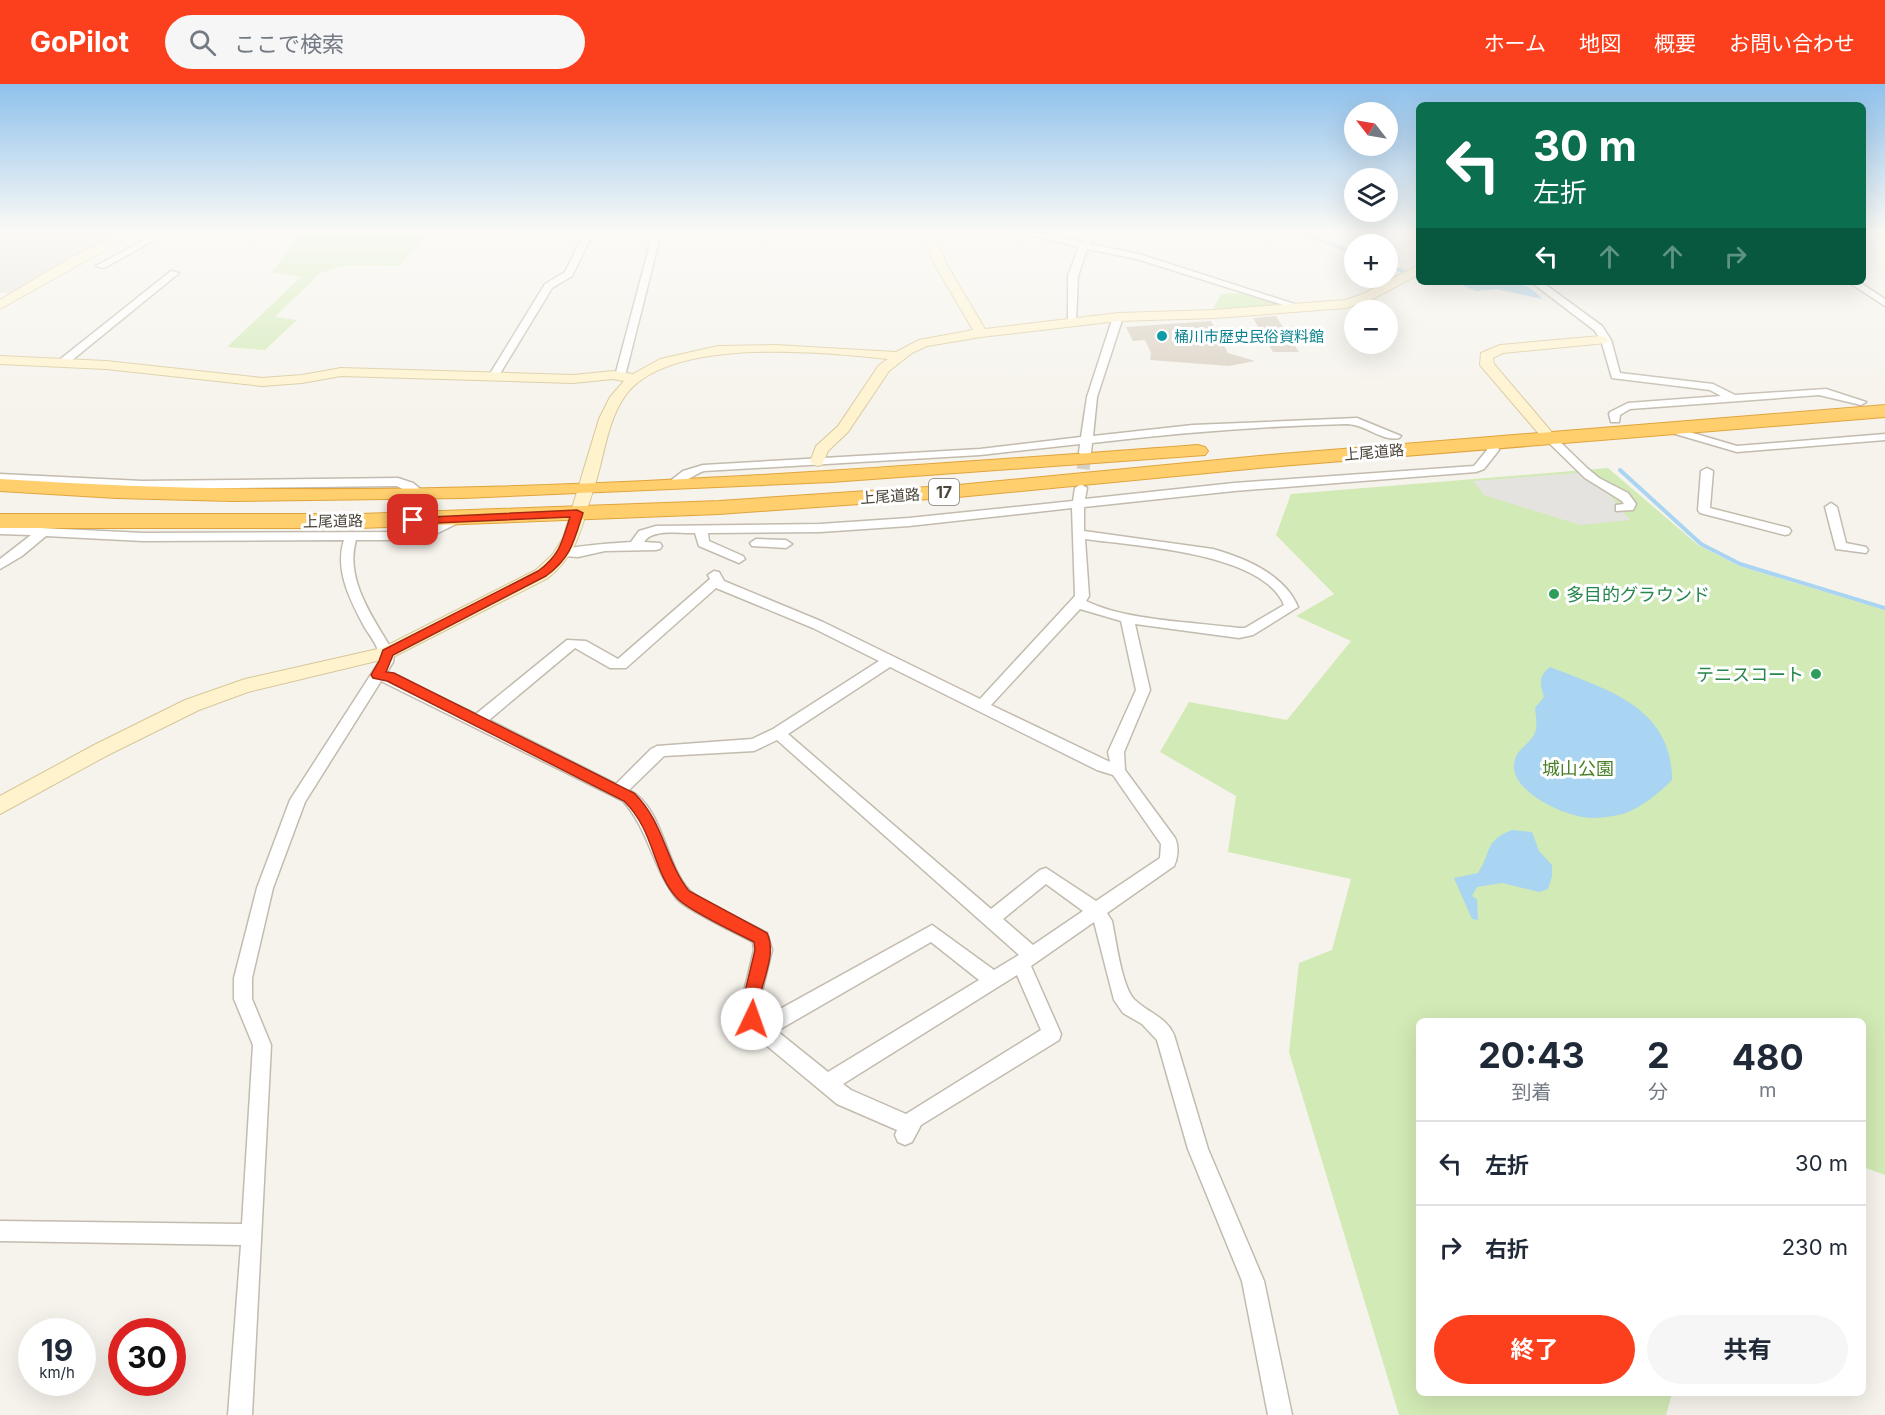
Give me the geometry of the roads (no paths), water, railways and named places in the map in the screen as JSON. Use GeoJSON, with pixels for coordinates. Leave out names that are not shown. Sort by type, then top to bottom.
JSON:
{"type":"FeatureCollection","features":[{"type":"Feature","properties":{"kind":"highway","name":"上尾道路"},"geometry":{"type":"LineString","coordinates":[[0,521],[284,522],[456,519],[731,507],[959,491],[1491,442],[1615,420],[1885,401]]}},
{"type":"Feature","properties":{"kind":"highway","name":"上尾道路"},"geometry":{"type":"LineString","coordinates":[[0,485],[116,492],[350,495],[671,485],[1098,458],[1395,436],[1669,429],[1773,418],[1885,411]]}},
{"type":"Feature","properties":{"kind":"highway"},"geometry":{"type":"LineString","coordinates":[[0,500],[215,500],[350,495]]}},
{"type":"Feature","properties":{"kind":"highway"},"geometry":{"type":"LineString","coordinates":[[0,507],[284,522]]}},
{"type":"Feature","properties":{"kind":"street"},"geometry":{"type":"LineString","coordinates":[[0,305],[17,295]]}},
{"type":"Feature","properties":{"kind":"street"},"geometry":{"type":"LineString","coordinates":[[62,363],[146,295]]}},
{"type":"Feature","properties":{"kind":"street"},"geometry":{"type":"LineString","coordinates":[[493,377],[542,295]]}},
{"type":"Feature","properties":{"kind":"street"},"geometry":{"type":"LineString","coordinates":[[0,806],[102,750],[192,705],[245,686],[387,653],[542,574],[555,564],[564,552],[611,405],[625,386],[644,295]]}},
{"type":"Feature","properties":{"kind":"street"},"geometry":{"type":"LineString","coordinates":[[959,295],[981,333]]}},
{"type":"Feature","properties":{"kind":"street"},"geometry":{"type":"LineString","coordinates":[[1071,295],[1071,322]]}},
{"type":"Feature","properties":{"kind":"street"},"geometry":{"type":"LineString","coordinates":[[1261,295],[1302,308]]}},
{"type":"Feature","properties":{"kind":"street"},"geometry":{"type":"LineString","coordinates":[[817,462],[821,449],[843,429],[884,368],[898,356],[924,343],[981,333],[1118,317],[1346,304],[1368,295]]}},
{"type":"Feature","properties":{"kind":"street"},"geometry":{"type":"LineString","coordinates":[[1554,295],[1598,328],[1606,340],[1616,376],[1713,387],[1734,399]]}},
{"type":"Feature","properties":{"kind":"street"},"geometry":{"type":"LineString","coordinates":[[1085,447],[1092,398],[1118,317]]}},
{"type":"Feature","properties":{"kind":"street"},"geometry":{"type":"LineString","coordinates":[[1601,340],[1500,349],[1486,356],[1487,365],[1578,468],[1598,482],[1625,495],[1630,504],[1629,507],[1620,508]]}},
{"type":"Feature","properties":{"kind":"street"},"geometry":{"type":"LineString","coordinates":[[0,360],[164,370],[262,382],[302,379],[341,372],[573,379],[627,377],[688,355],[733,348],[898,356]]}},
{"type":"Feature","properties":{"kind":"street"},"geometry":{"type":"LineString","coordinates":[[1817,382],[1826,392]]}},
{"type":"Feature","properties":{"kind":"street"},"geometry":{"type":"LineString","coordinates":[[1615,420],[1614,414],[1628,406],[1826,392],[1861,402]]}},
{"type":"Feature","properties":{"kind":"street"},"geometry":{"type":"LineString","coordinates":[[671,485],[687,473],[703,468],[1085,447],[1202,428],[1336,420],[1357,421],[1395,436]]}},
{"type":"Feature","properties":{"kind":"street"},"geometry":{"type":"LineString","coordinates":[[1669,429],[1737,449],[1885,437]]}},
{"type":"Feature","properties":{"kind":"street"},"geometry":{"type":"LineString","coordinates":[[635,546],[647,531],[820,528],[909,522],[1234,487],[1476,469],[1493,450],[1491,442]]}},
{"type":"Feature","properties":{"kind":"street"},"geometry":{"type":"LineString","coordinates":[[1707,471],[1704,510],[1785,531]]}},
{"type":"Feature","properties":{"kind":"street"},"geometry":{"type":"LineString","coordinates":[[0,478],[142,485],[398,482],[410,486],[419,493]]}},
{"type":"Feature","properties":{"kind":"street"},"geometry":{"type":"LineString","coordinates":[[982,706],[1070,609],[1079,603],[1082,596],[1078,534],[1081,488]]}},
{"type":"Feature","properties":{"kind":"street"},"geometry":{"type":"LineString","coordinates":[[1831,507],[1840,546],[1862,550]]}},
{"type":"Feature","properties":{"kind":"street"},"geometry":{"type":"LineString","coordinates":[[0,530],[143,537],[419,536],[456,519]]}},
{"type":"Feature","properties":{"kind":"street"},"geometry":{"type":"LineString","coordinates":[[702,531],[703,543],[739,559]]}},
{"type":"Feature","properties":{"kind":"street"},"geometry":{"type":"LineString","coordinates":[[0,565],[43,532]]}},
{"type":"Feature","properties":{"kind":"street"},"geometry":{"type":"LineString","coordinates":[[1078,534],[1171,545],[1220,555],[1272,582],[1290,599],[1291,606],[1248,632],[1239,633],[1127,617],[1085,608],[1079,603]]}},
{"type":"Feature","properties":{"kind":"street"},"geometry":{"type":"LineString","coordinates":[[240,1415],[262,1045],[243,999],[243,978],[265,888],[298,801],[386,662],[387,653],[361,607],[350,577],[345,553],[351,537]]}},
{"type":"Feature","properties":{"kind":"street"},"geometry":{"type":"LineString","coordinates":[[756,543],[786,544]]}},
{"type":"Feature","properties":{"kind":"street"},"geometry":{"type":"LineString","coordinates":[[564,552],[656,546]]}},
{"type":"Feature","properties":{"kind":"street"},"geometry":{"type":"LineString","coordinates":[[478,721],[572,643],[581,644],[615,664],[621,664],[715,578],[818,625],[1102,766],[1118,771]]}},
{"type":"Feature","properties":{"kind":"street"},"geometry":{"type":"LineString","coordinates":[[827,1084],[1027,959],[1168,861],[1169,843],[1118,771],[1116,752],[1143,690],[1127,617]]}},
{"type":"Feature","properties":{"kind":"street"},"geometry":{"type":"LineString","coordinates":[[618,792],[662,750],[754,745],[778,733],[890,661]]}},
{"type":"Feature","properties":{"kind":"street"},"geometry":{"type":"LineString","coordinates":[[377,675],[389,677],[629,797],[646,816],[675,885],[684,896],[761,938],[763,950],[750,1004],[754,1024],[844,1098],[907,1130],[914,1118],[1052,1034],[1027,959],[991,919],[778,733]]}},
{"type":"Feature","properties":{"kind":"street"},"geometry":{"type":"LineString","coordinates":[[991,919],[1046,875],[1095,910],[1103,921],[1120,994],[1129,1007],[1148,1018],[1165,1035],[1198,1149],[1253,1281],[1280,1415]]}},
{"type":"Feature","properties":{"kind":"street"},"geometry":{"type":"LineString","coordinates":[[763,1031],[932,933],[988,976],[990,982]]}},
{"type":"Feature","properties":{"kind":"street"},"geometry":{"type":"LineString","coordinates":[[0,1231],[252,1235]]}},
{"type":"Feature","properties":{"kind":"water"},"geometry":{"type":"Polygon","coordinates":[[[1524,295],[1538,295],[1542,299],[1524,295]]]}},
{"type":"Feature","properties":{"kind":"water"},"geometry":{"type":"Polygon","coordinates":[[[1550,667],[1614,694],[1649,718],[1661,735],[1669,755],[1672,780],[1656,795],[1636,808],[1623,814],[1603,817],[1591,818],[1569,814],[1531,794],[1516,775],[1514,765],[1518,753],[1534,736],[1535,708],[1544,697],[1542,677],[1550,667]]]}},
{"type":"Feature","properties":{"kind":"water"},"geometry":{"type":"Polygon","coordinates":[[[1512,830],[1532,832],[1539,851],[1552,865],[1552,876],[1548,889],[1539,892],[1502,883],[1477,887],[1472,896],[1477,899],[1478,920],[1472,919],[1454,878],[1478,873],[1492,843],[1512,830]]]}},
{"type":"Feature","properties":{"kind":"waterway"},"geometry":{"type":"LineString","coordinates":[[1620,470],[1701,544],[1740,564],[1885,608]]}},
{"type":"Feature","properties":{"kind":"tunnel"},"geometry":{"type":"LineString","coordinates":[[1081,488],[1085,453]]}},
{"type":"Feature","properties":{"kind":"place","name":"桶川市歴史民俗資料館"},"geometry":{"type":"Point","coordinates":[1162,336]}},
{"type":"Feature","properties":{"kind":"place","name":"多目的グラウンド"},"geometry":{"type":"Point","coordinates":[1554,594]}},
{"type":"Feature","properties":{"kind":"place","name":"テニスコート"},"geometry":{"type":"Point","coordinates":[1816,674]}},
{"type":"Feature","properties":{"kind":"park label","name":"城山公園"},"geometry":{"type":"Point","coordinates":[1578,768]}}]}
